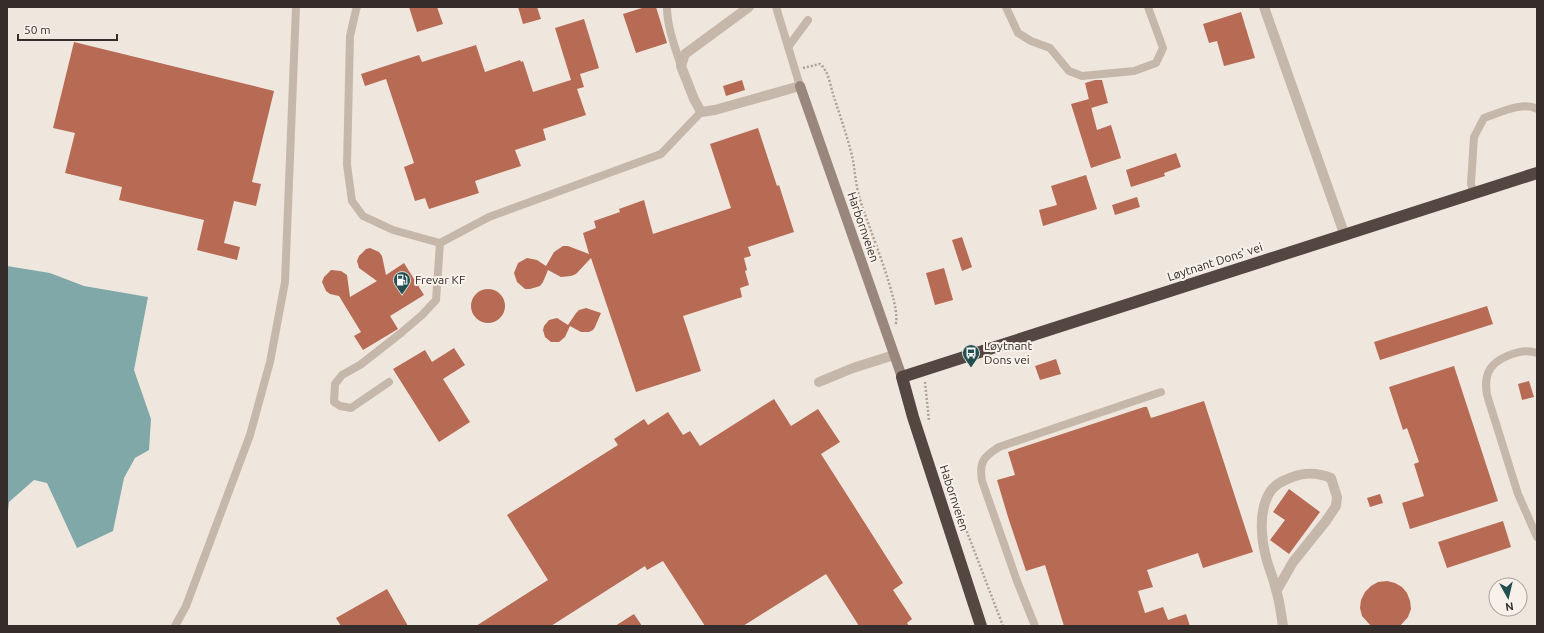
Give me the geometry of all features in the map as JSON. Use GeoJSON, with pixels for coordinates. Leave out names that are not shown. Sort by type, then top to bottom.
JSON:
{"type":"FeatureCollection","features":[{"type":"Feature","properties":{"kind":"highway","name":"Løytnant Dons' vei"},"geometry":{"type":"LineString","coordinates":[[902,377],[1345,236],[1537,173]]}},
{"type":"Feature","properties":{"kind":"highway","name":"Habornveien"},"geometry":{"type":"LineString","coordinates":[[902,377],[913,417],[981,626]]}},
{"type":"Feature","properties":{"kind":"street"},"geometry":{"type":"LineString","coordinates":[[749,7],[685,54],[681,66],[694,99],[701,112],[715,110],[800,86]]}},
{"type":"Feature","properties":{"kind":"street"},"geometry":{"type":"LineString","coordinates":[[1264,7],[1345,236]]}},
{"type":"Feature","properties":{"kind":"street","name":"Harbornveien"},"geometry":{"type":"LineString","coordinates":[[800,86],[902,377]]}},
{"type":"Feature","properties":{"kind":"street"},"geometry":{"type":"LineString","coordinates":[[819,382],[894,355]]}},
{"type":"Feature","properties":{"kind":"street"},"geometry":{"type":"LineString","coordinates":[[1277,590],[1293,562],[1326,521],[1336,506],[1337,497],[1331,478],[1322,474],[1309,472],[1278,483],[1270,491],[1263,511],[1262,534],[1266,560],[1277,590],[1283,626]]}},
{"type":"Feature","properties":{"kind":"lane"},"geometry":{"type":"LineString","coordinates":[[175,626],[186,606],[250,435],[270,362],[285,282],[296,7]]}},
{"type":"Feature","properties":{"kind":"lane"},"geometry":{"type":"LineString","coordinates":[[358,7],[350,36],[347,165],[352,201],[363,216],[387,228],[440,243],[489,217],[661,154],[701,112]]}},
{"type":"Feature","properties":{"kind":"lane"},"geometry":{"type":"LineString","coordinates":[[667,7],[670,33],[681,66]]}},
{"type":"Feature","properties":{"kind":"lane"},"geometry":{"type":"LineString","coordinates":[[776,7],[800,86]]}},
{"type":"Feature","properties":{"kind":"lane"},"geometry":{"type":"LineString","coordinates":[[1006,7],[1018,33],[1031,41],[1050,48],[1069,71],[1082,76],[1134,71],[1156,63],[1163,48],[1148,7]]}},
{"type":"Feature","properties":{"kind":"lane"},"geometry":{"type":"LineString","coordinates":[[788,47],[808,20]]}},
{"type":"Feature","properties":{"kind":"lane"},"geometry":{"type":"LineString","coordinates":[[1473,194],[1471,183],[1474,137],[1484,118],[1519,106],[1531,105],[1537,109]]}},
{"type":"Feature","properties":{"kind":"lane"},"geometry":{"type":"LineString","coordinates":[[389,382],[351,408],[340,406],[334,402],[335,384],[342,375],[360,365],[389,343],[422,315],[436,300],[440,243]]}},
{"type":"Feature","properties":{"kind":"lane"},"geometry":{"type":"LineString","coordinates":[[1537,353],[1523,352],[1500,360],[1493,365],[1488,373],[1486,383],[1487,395],[1518,494],[1537,537]]}},
{"type":"Feature","properties":{"kind":"lane"},"geometry":{"type":"LineString","coordinates":[[1035,626],[1017,581],[982,481],[982,461],[988,454],[999,447],[1162,392]]}},
{"type":"Feature","properties":{"kind":"path"},"geometry":{"type":"LineString","coordinates":[[795,71],[820,64],[823,66],[827,77],[849,148],[860,199],[897,311],[897,323],[887,336]]}},
{"type":"Feature","properties":{"kind":"path"},"geometry":{"type":"LineString","coordinates":[[924,370],[930,428]]}},
{"type":"Feature","properties":{"kind":"path"},"geometry":{"type":"LineString","coordinates":[[949,484],[1003,626]]}},
{"type":"Feature","properties":{"kind":"water"},"geometry":{"type":"Polygon","coordinates":[[[7,266],[50,273],[84,286],[148,297],[134,370],[151,419],[149,450],[135,458],[124,478],[113,531],[77,548],[47,483],[34,480],[9,502],[7,519],[7,266]]]}},
{"type":"Feature","properties":{"kind":"building"},"geometry":{"type":"Polygon","coordinates":[[[409,7],[437,7],[443,24],[417,32],[409,7]]]}},
{"type":"Feature","properties":{"kind":"building"},"geometry":{"type":"Polygon","coordinates":[[[518,7],[537,7],[541,19],[523,24],[518,7]]]}},
{"type":"Feature","properties":{"kind":"building"},"geometry":{"type":"Polygon","coordinates":[[[645,7],[656,7],[667,43],[636,53],[623,14],[645,7]]]}},
{"type":"Feature","properties":{"kind":"building"},"geometry":{"type":"Polygon","coordinates":[[[1241,12],[1255,58],[1224,66],[1217,41],[1209,43],[1203,24],[1241,12]]]}},
{"type":"Feature","properties":{"kind":"building"},"geometry":{"type":"Polygon","coordinates":[[[584,19],[599,68],[580,74],[584,87],[577,89],[586,115],[543,129],[546,140],[515,150],[521,166],[475,181],[479,193],[429,209],[425,198],[415,201],[404,167],[414,163],[386,79],[365,86],[361,74],[419,55],[422,62],[476,45],[485,72],[520,60],[521,62],[523,61],[533,92],[571,80],[555,28],[584,19]]]}},
{"type":"Feature","properties":{"kind":"building"},"geometry":{"type":"Polygon","coordinates":[[[74,42],[274,91],[252,182],[261,184],[256,206],[234,201],[224,243],[240,247],[237,260],[197,250],[204,220],[119,200],[122,187],[65,173],[75,133],[53,128],[74,42]]]}},
{"type":"Feature","properties":{"kind":"building"},"geometry":{"type":"Polygon","coordinates":[[[742,80],[745,90],[726,96],[723,86],[742,80]]]}},
{"type":"Feature","properties":{"kind":"building"},"geometry":{"type":"Polygon","coordinates":[[[1095,80],[1102,80],[1108,103],[1091,108],[1085,83],[1095,80]]]}},
{"type":"Feature","properties":{"kind":"building"},"geometry":{"type":"Polygon","coordinates":[[[1089,99],[1097,130],[1111,125],[1121,158],[1091,168],[1071,104],[1089,99]]]}},
{"type":"Feature","properties":{"kind":"building"},"geometry":{"type":"Polygon","coordinates":[[[758,128],[794,232],[748,247],[751,256],[744,258],[747,270],[745,271],[749,285],[740,288],[742,297],[683,316],[701,371],[636,392],[591,258],[576,274],[571,276],[561,277],[548,270],[540,286],[530,289],[525,289],[517,282],[514,273],[518,263],[527,258],[537,260],[546,266],[554,252],[563,246],[568,246],[589,254],[583,233],[596,228],[594,221],[620,212],[619,209],[644,200],[653,234],[731,208],[710,144],[758,128]]]}},
{"type":"Feature","properties":{"kind":"building"},"geometry":{"type":"Polygon","coordinates":[[[1176,153],[1181,167],[1164,173],[1165,176],[1131,187],[1126,170],[1176,153]]]}},
{"type":"Feature","properties":{"kind":"building"},"geometry":{"type":"Polygon","coordinates":[[[1086,175],[1097,209],[1043,226],[1039,210],[1057,205],[1051,186],[1086,175]]]}},
{"type":"Feature","properties":{"kind":"building"},"geometry":{"type":"Polygon","coordinates":[[[1137,197],[1140,207],[1115,215],[1112,205],[1137,197]]]}},
{"type":"Feature","properties":{"kind":"building"},"geometry":{"type":"Polygon","coordinates":[[[962,237],[972,267],[962,271],[952,240],[962,237]]]}},
{"type":"Feature","properties":{"kind":"building"},"geometry":{"type":"Polygon","coordinates":[[[370,248],[379,252],[382,256],[386,275],[404,263],[424,295],[390,316],[398,329],[363,350],[354,336],[361,332],[339,296],[330,294],[326,291],[322,282],[324,277],[331,270],[341,271],[347,275],[350,297],[377,281],[359,268],[357,261],[359,256],[366,249],[370,248]]]}},
{"type":"Feature","properties":{"kind":"building"},"geometry":{"type":"Polygon","coordinates":[[[944,268],[953,300],[935,305],[926,273],[944,268]]]}},
{"type":"Feature","properties":{"kind":"building"},"geometry":{"type":"Polygon","coordinates":[[[485,289],[491,289],[495,290],[502,296],[505,306],[504,313],[498,320],[491,323],[485,323],[481,322],[474,316],[471,309],[471,303],[472,299],[478,292],[485,289]]]}},
{"type":"Feature","properties":{"kind":"building"},"geometry":{"type":"Polygon","coordinates":[[[1487,306],[1493,324],[1380,360],[1374,342],[1487,306]]]}},
{"type":"Feature","properties":{"kind":"building"},"geometry":{"type":"Polygon","coordinates":[[[586,308],[601,313],[593,330],[589,332],[581,332],[570,326],[565,337],[559,342],[551,342],[545,337],[543,330],[544,326],[549,320],[557,318],[568,325],[579,310],[586,308]]]}},
{"type":"Feature","properties":{"kind":"building"},"geometry":{"type":"Polygon","coordinates":[[[454,348],[465,365],[443,379],[470,422],[439,442],[393,369],[425,350],[432,362],[454,348]]]}},
{"type":"Feature","properties":{"kind":"building"},"geometry":{"type":"Polygon","coordinates":[[[1056,359],[1061,374],[1040,380],[1035,366],[1056,359]]]}},
{"type":"Feature","properties":{"kind":"building"},"geometry":{"type":"Polygon","coordinates":[[[1454,366],[1498,501],[1410,529],[1402,503],[1424,496],[1414,464],[1419,462],[1407,428],[1403,430],[1389,387],[1454,366]]]}},
{"type":"Feature","properties":{"kind":"building"},"geometry":{"type":"Polygon","coordinates":[[[1529,381],[1534,397],[1522,400],[1518,384],[1529,381]]]}},
{"type":"Feature","properties":{"kind":"building"},"geometry":{"type":"Polygon","coordinates":[[[774,399],[791,426],[818,409],[840,442],[821,454],[903,583],[893,590],[912,619],[907,623],[909,626],[859,626],[826,574],[743,626],[705,626],[663,561],[647,570],[645,566],[551,626],[476,626],[548,580],[507,515],[618,445],[614,439],[644,419],[648,425],[668,412],[683,435],[690,431],[700,446],[774,399]]]}},
{"type":"Feature","properties":{"kind":"building"},"geometry":{"type":"Polygon","coordinates":[[[1204,401],[1253,552],[1203,568],[1198,553],[1147,570],[1153,587],[1138,591],[1145,613],[1163,607],[1168,620],[1186,614],[1190,626],[1064,626],[1045,565],[1026,571],[1008,517],[997,480],[1015,475],[1008,452],[1144,407],[1147,407],[1151,418],[1204,401]]]}},
{"type":"Feature","properties":{"kind":"building"},"geometry":{"type":"Polygon","coordinates":[[[1289,489],[1320,512],[1289,554],[1270,540],[1285,520],[1273,512],[1289,489]]]}},
{"type":"Feature","properties":{"kind":"building"},"geometry":{"type":"Polygon","coordinates":[[[1380,494],[1383,503],[1370,507],[1367,498],[1380,494]]]}},
{"type":"Feature","properties":{"kind":"building"},"geometry":{"type":"Polygon","coordinates":[[[1503,521],[1511,547],[1447,568],[1438,542],[1503,521]]]}},
{"type":"Feature","properties":{"kind":"building"},"geometry":{"type":"Polygon","coordinates":[[[1387,581],[1402,587],[1407,593],[1411,609],[1408,617],[1400,626],[1371,626],[1362,616],[1360,608],[1361,600],[1365,592],[1371,586],[1378,582],[1387,581]]]}},
{"type":"Feature","properties":{"kind":"building"},"geometry":{"type":"Polygon","coordinates":[[[387,589],[408,626],[341,626],[336,618],[387,589]]]}},
{"type":"Feature","properties":{"kind":"building"},"geometry":{"type":"Polygon","coordinates":[[[634,614],[642,626],[615,626],[634,614]]]}},
{"type":"Feature","properties":{"kind":"place","name":"Frevar KF"},"geometry":{"type":"Point","coordinates":[402,295]}},
{"type":"Feature","properties":{"kind":"place","name":"Løytnant Dons vei"},"geometry":{"type":"Point","coordinates":[971,368]}}]}
